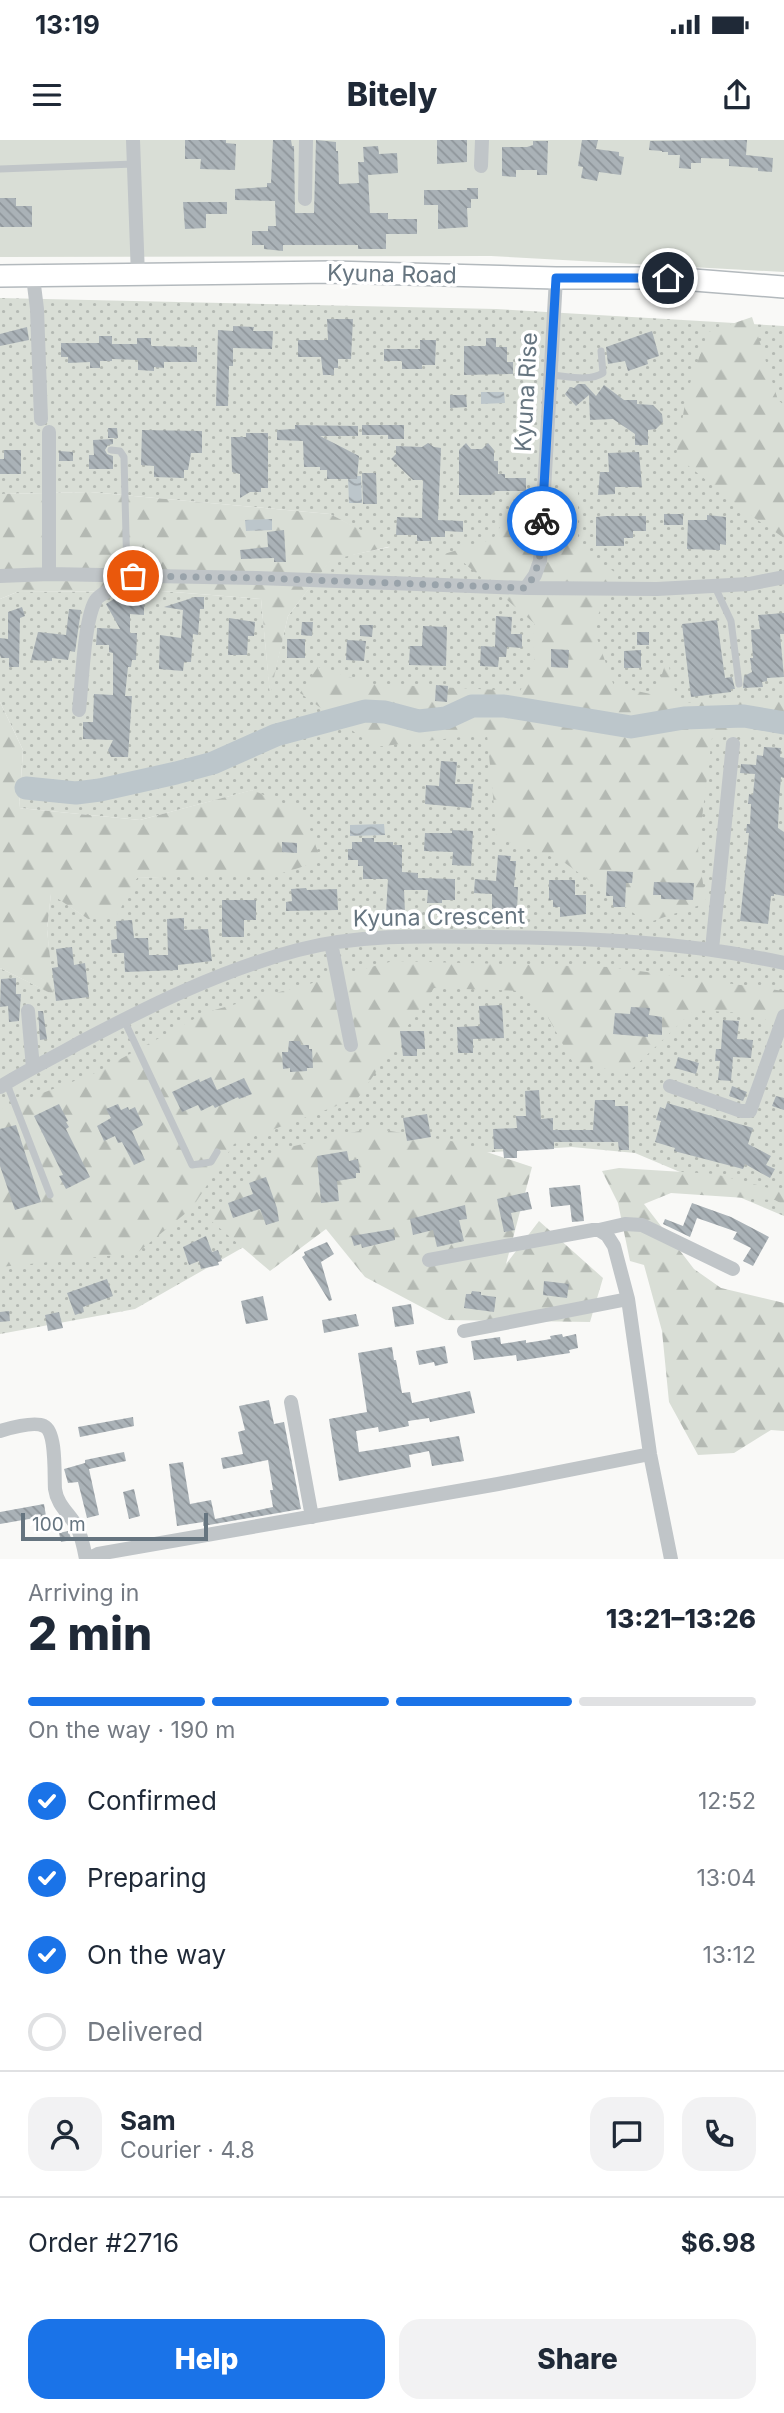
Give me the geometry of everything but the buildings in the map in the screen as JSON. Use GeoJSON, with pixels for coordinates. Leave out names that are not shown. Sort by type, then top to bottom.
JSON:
{"type":"FeatureCollection","features":[{"type":"Feature","properties":{"kind":"main road","name":"Kyuna Road"},"geometry":{"type":"LineString","coordinates":[[0,276],[332,272],[668,278],[784,288]]}},
{"type":"Feature","properties":{"kind":"street"},"geometry":{"type":"LineString","coordinates":[[133,140],[138,276]]}},
{"type":"Feature","properties":{"kind":"street"},"geometry":{"type":"LineString","coordinates":[[305,198],[306,140]]}},
{"type":"Feature","properties":{"kind":"street"},"geometry":{"type":"LineString","coordinates":[[481,166],[482,140]]}},
{"type":"Feature","properties":{"kind":"street"},"geometry":{"type":"LineString","coordinates":[[33,276],[37,309],[41,419]]}},
{"type":"Feature","properties":{"kind":"street","name":"Kyuna Rise"},"geometry":{"type":"LineString","coordinates":[[526,588],[536,575],[540,561],[556,278]]}},
{"type":"Feature","properties":{"kind":"street"},"geometry":{"type":"LineString","coordinates":[[49,574],[50,432]]}},
{"type":"Feature","properties":{"kind":"street"},"geometry":{"type":"LineString","coordinates":[[0,576],[49,574],[257,578],[526,588],[715,587],[784,577]]}},
{"type":"Feature","properties":{"kind":"street"},"geometry":{"type":"LineString","coordinates":[[79,710],[88,628],[95,600],[130,576]]}},
{"type":"Feature","properties":{"kind":"street"},"geometry":{"type":"LineString","coordinates":[[712,949],[733,744]]}},
{"type":"Feature","properties":{"kind":"street","name":"Kyuna Crescent"},"geometry":{"type":"LineString","coordinates":[[3,1085],[124,1019],[215,976],[298,950],[331,943],[381,937],[430,936],[579,938],[644,941],[712,949],[784,963]]}},
{"type":"Feature","properties":{"kind":"street"},"geometry":{"type":"LineString","coordinates":[[331,943],[351,1045]]}},
{"type":"Feature","properties":{"kind":"street"},"geometry":{"type":"LineString","coordinates":[[28,1012],[33,1068]]}},
{"type":"Feature","properties":{"kind":"street"},"geometry":{"type":"LineString","coordinates":[[670,1086],[741,1111],[750,1111],[784,1016]]}},
{"type":"Feature","properties":{"kind":"street"},"geometry":{"type":"LineString","coordinates":[[429,1261],[625,1224],[642,1225],[733,1269]]}},
{"type":"Feature","properties":{"kind":"street"},"geometry":{"type":"LineString","coordinates":[[599,1230],[607,1235],[614,1246],[628,1300],[650,1454],[671,1559]]}},
{"type":"Feature","properties":{"kind":"street"},"geometry":{"type":"LineString","coordinates":[[464,1331],[628,1300]]}},
{"type":"Feature","properties":{"kind":"street"},"geometry":{"type":"LineString","coordinates":[[291,1402],[312,1517]]}},
{"type":"Feature","properties":{"kind":"street"},"geometry":{"type":"LineString","coordinates":[[0,1431],[39,1425],[50,1431],[57,1498],[76,1526],[87,1559],[98,1554],[499,1484],[650,1454]]}},
{"type":"Feature","properties":{"kind":"lane"},"geometry":{"type":"LineString","coordinates":[[0,169],[134,164]]}},
{"type":"Feature","properties":{"kind":"lane"},"geometry":{"type":"LineString","coordinates":[[549,375],[599,376],[603,373],[601,351]]}},
{"type":"Feature","properties":{"kind":"lane"},"geometry":{"type":"LineString","coordinates":[[111,450],[120,451],[124,457],[130,576]]}},
{"type":"Feature","properties":{"kind":"lane"},"geometry":{"type":"LineString","coordinates":[[715,587],[731,621],[739,684]]}},
{"type":"Feature","properties":{"kind":"lane"},"geometry":{"type":"LineString","coordinates":[[124,1019],[192,1165],[211,1162],[217,1152]]}},
{"type":"Feature","properties":{"kind":"lane"},"geometry":{"type":"LineString","coordinates":[[3,1085],[50,1195]]}},
{"type":"Feature","properties":{"kind":"green space"},"geometry":{"type":"Polygon","coordinates":[[[0,140],[784,140],[784,272],[491,256],[0,257],[0,140]]]}},
{"type":"Feature","properties":{"kind":"green space"},"geometry":{"type":"Polygon","coordinates":[[[0,298],[496,309],[784,326],[784,1216],[635,1153],[572,1147],[446,1155],[300,1215],[135,1309],[0,1334],[0,968],[53,994],[47,929],[51,893],[88,919],[137,878],[204,875],[253,790],[140,820],[19,808],[23,750],[0,702],[0,599],[17,592],[161,591],[261,599],[270,692],[288,616],[331,559],[390,547],[330,514],[90,492],[0,494],[0,298]]]}},
{"type":"Feature","properties":{"kind":"green space"},"geometry":{"type":"Polygon","coordinates":[[[752,317],[778,400],[784,405],[784,538],[750,515],[676,456],[687,392],[708,332],[752,317]]]}},
{"type":"Feature","properties":{"kind":"green space"},"geometry":{"type":"Polygon","coordinates":[[[578,485],[578,547],[616,573],[593,627],[614,686],[655,695],[667,659],[678,703],[784,698],[784,731],[712,738],[698,850],[706,903],[647,923],[561,860],[497,838],[487,734],[375,747],[300,693],[318,667],[372,684],[520,691],[534,663],[534,623],[463,562],[428,559],[493,539],[504,520],[578,485]]]}},
{"type":"Feature","properties":{"kind":"green space"},"geometry":{"type":"Polygon","coordinates":[[[90,492],[330,514],[392,546],[331,560],[288,616],[270,695],[261,599],[161,591],[17,592],[0,599],[0,494],[90,492]]]}},
{"type":"Feature","properties":{"kind":"green space"},"geometry":{"type":"Polygon","coordinates":[[[0,702],[23,750],[19,808],[140,820],[252,790],[304,812],[321,861],[279,874],[137,878],[116,917],[88,919],[51,894],[47,929],[54,995],[0,968],[0,702]]]}},
{"type":"Feature","properties":{"kind":"green space"},"geometry":{"type":"Polygon","coordinates":[[[393,961],[610,967],[784,991],[784,1034],[758,1014],[694,1010],[627,1074],[572,1061],[544,1010],[521,991],[434,988],[358,1098],[234,1144],[192,1208],[137,1253],[0,1267],[0,1109],[93,1074],[207,1012],[393,961]]]}},
{"type":"Feature","properties":{"kind":"green space"},"geometry":{"type":"Polygon","coordinates":[[[372,1128],[457,1142],[532,1167],[506,1264],[539,1221],[603,1278],[590,1322],[446,1320],[365,1277],[326,1229],[270,1271],[210,1220],[277,1150],[372,1128]]]}},
{"type":"Feature","properties":{"kind":"green space"},"geometry":{"type":"Polygon","coordinates":[[[619,1168],[715,1174],[784,1192],[784,1205],[775,1200],[671,1193],[644,1204],[694,1269],[721,1288],[784,1303],[784,1431],[771,1430],[734,1453],[698,1455],[669,1402],[662,1331],[644,1265],[630,1261],[618,1203],[602,1171],[619,1168]]]}},
{"type":"Feature","properties":{"kind":"water"},"geometry":{"type":"Polygon","coordinates":[[[481,392],[504,392],[505,403],[481,404],[481,392]]]}},
{"type":"Feature","properties":{"kind":"water"},"geometry":{"type":"Polygon","coordinates":[[[348,476],[361,476],[362,503],[349,503],[348,476]]]}},
{"type":"Feature","properties":{"kind":"water"},"geometry":{"type":"Polygon","coordinates":[[[272,519],[272,530],[246,531],[245,520],[272,519]]]}},
{"type":"Feature","properties":{"kind":"water"},"geometry":{"type":"Polygon","coordinates":[[[384,824],[385,835],[350,836],[350,825],[384,824]]]}},
{"type":"Feature","properties":{"kind":"waterway"},"geometry":{"type":"LineString","coordinates":[[26,788],[76,793],[176,773],[213,763],[276,735],[365,711],[385,712],[419,721],[446,718],[472,706],[504,706],[631,727],[684,718],[744,716],[784,723]]}},
{"type":"Feature","properties":{"kind":"way so far"},"geometry":{"type":"LineString","coordinates":[[133,576],[526,588],[536,575],[540,561],[542,521]]}},
{"type":"Feature","properties":{"kind":"route"},"geometry":{"type":"LineString","coordinates":[[542,521],[556,278],[668,278]]}}]}
